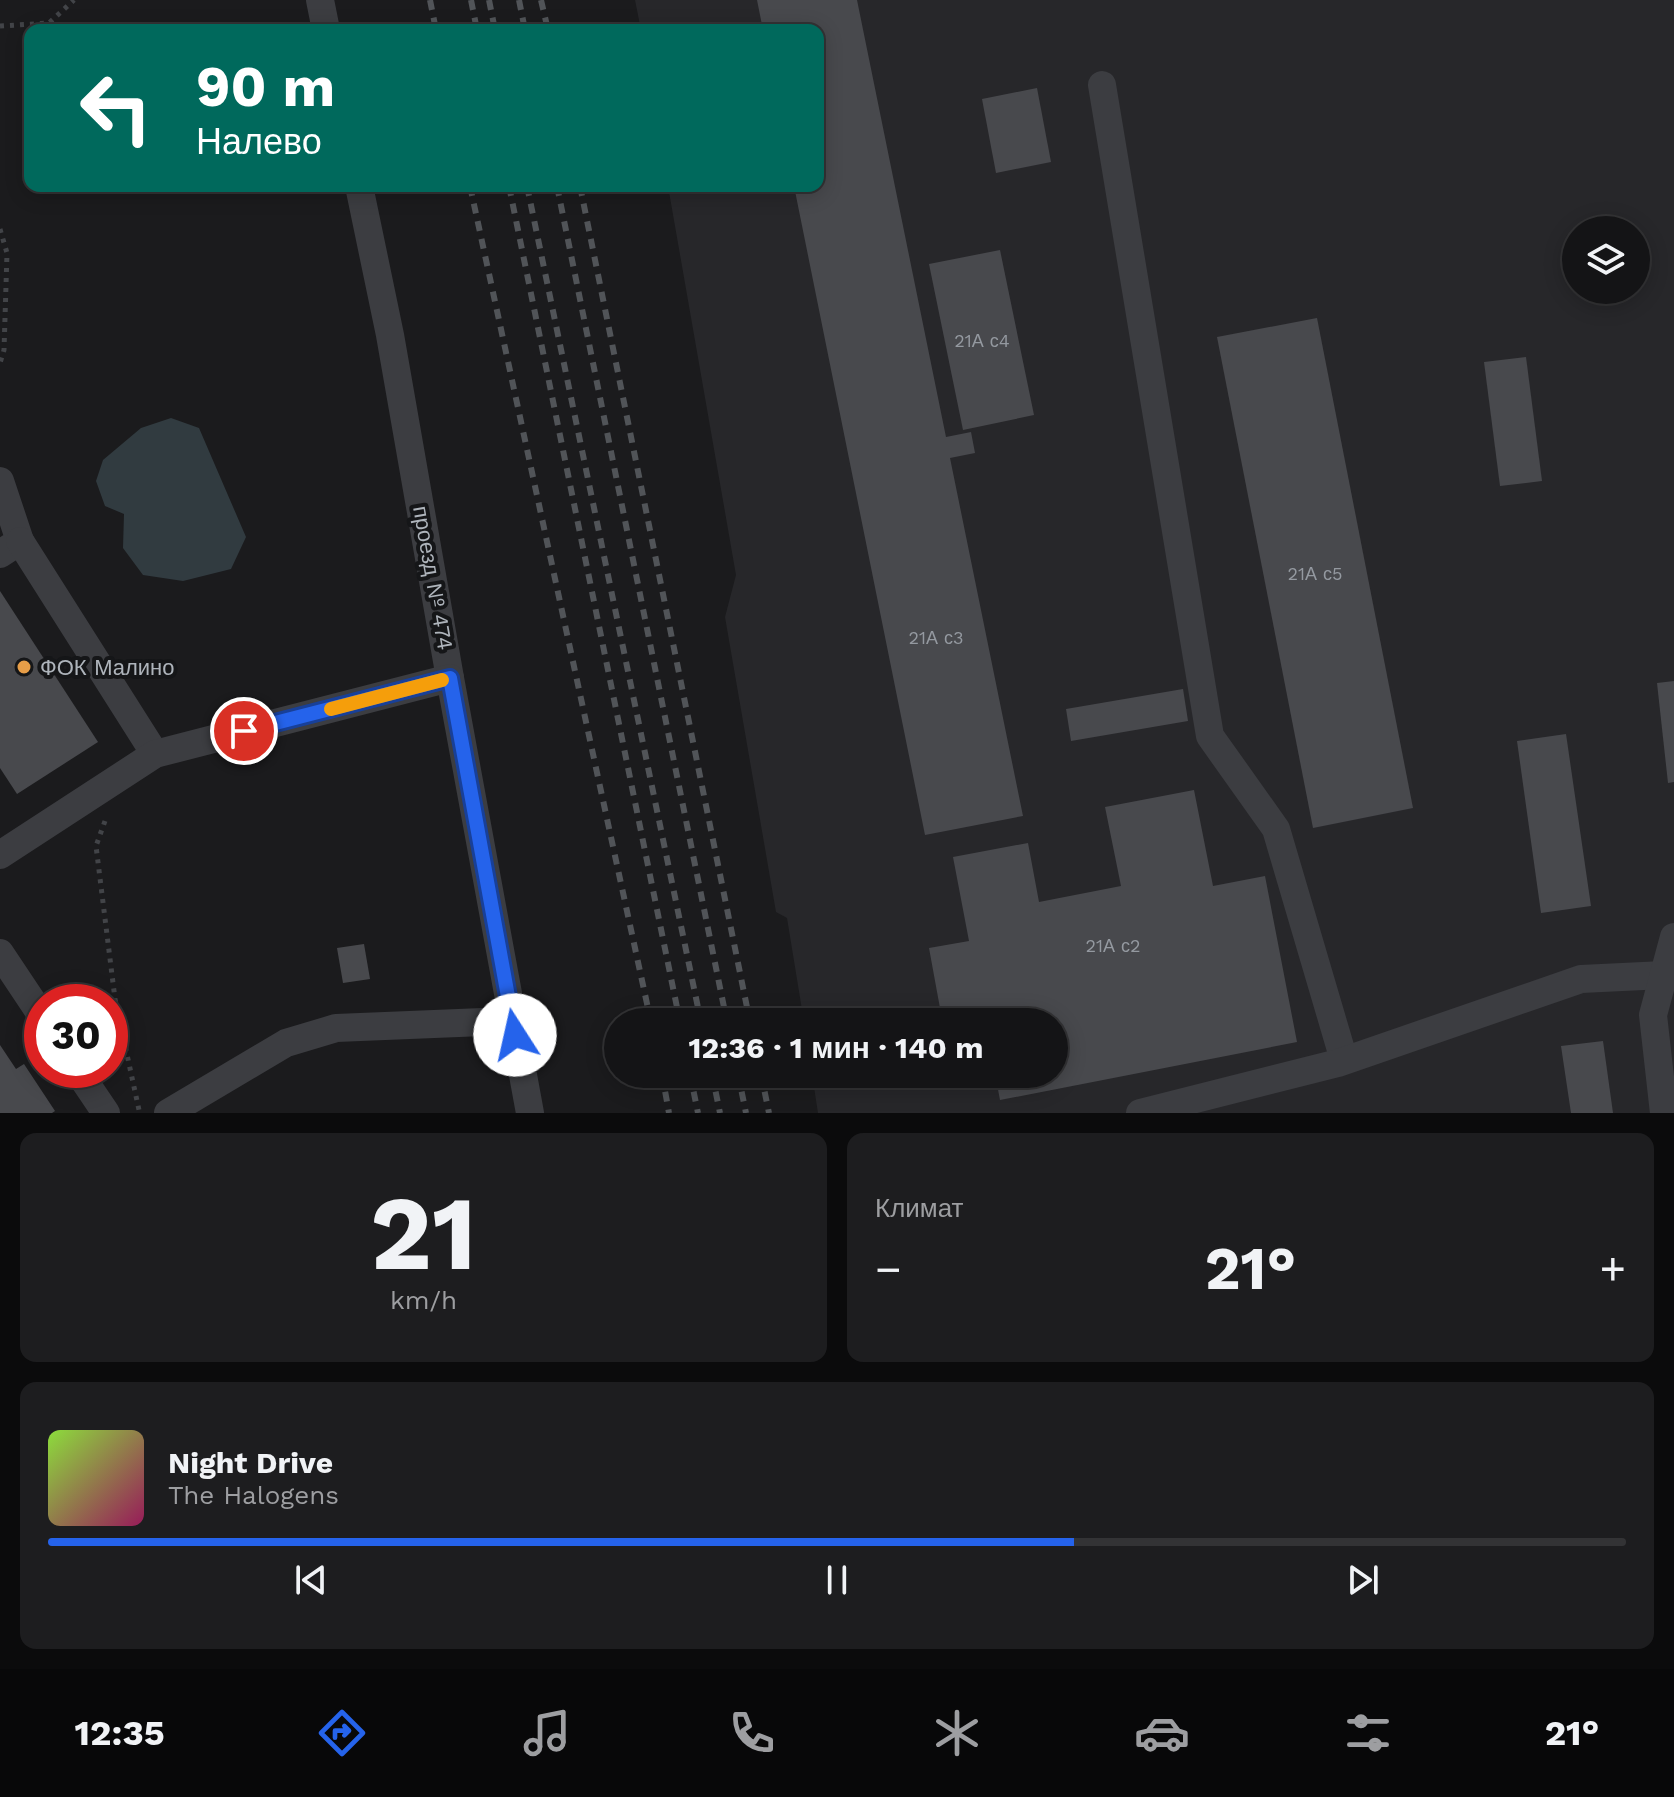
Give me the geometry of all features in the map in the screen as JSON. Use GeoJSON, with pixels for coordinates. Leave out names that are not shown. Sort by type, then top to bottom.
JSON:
{"type":"FeatureCollection","features":[{"type":"Feature","properties":{"kind":"street"},"geometry":{"type":"LineString","coordinates":[[320,0],[325,24]]}},
{"type":"Feature","properties":{"kind":"street"},"geometry":{"type":"LineString","coordinates":[[1102,85],[1210,736],[1276,829],[1344,1060]]}},
{"type":"Feature","properties":{"kind":"street","name":"проезд № 474"},"geometry":{"type":"LineString","coordinates":[[360,192],[390,335],[530,1113]]}},
{"type":"Feature","properties":{"kind":"street"},"geometry":{"type":"LineString","coordinates":[[0,481],[10,548],[155,754]]}},
{"type":"Feature","properties":{"kind":"street"},"geometry":{"type":"LineString","coordinates":[[0,855],[155,754],[450,678]]}},
{"type":"Feature","properties":{"kind":"street"},"geometry":{"type":"LineString","coordinates":[[1664,1113],[1653,1015],[1674,937]]}},
{"type":"Feature","properties":{"kind":"street"},"geometry":{"type":"LineString","coordinates":[[0,953],[24,989]]}},
{"type":"Feature","properties":{"kind":"street"},"geometry":{"type":"LineString","coordinates":[[1140,1113],[1344,1060],[1581,979],[1664,975]]}},
{"type":"Feature","properties":{"kind":"street"},"geometry":{"type":"LineString","coordinates":[[168,1113],[286,1043],[336,1028],[483,1022],[515,1035]]}},
{"type":"Feature","properties":{"kind":"street"},"geometry":{"type":"LineString","coordinates":[[89,1088],[106,1113]]}},
{"type":"Feature","properties":{"kind":"path"},"geometry":{"type":"LineString","coordinates":[[33,24],[49,23],[74,0]]}},
{"type":"Feature","properties":{"kind":"path"},"geometry":{"type":"LineString","coordinates":[[0,26],[24,25]]}},
{"type":"Feature","properties":{"kind":"path"},"geometry":{"type":"LineString","coordinates":[[0,229],[7,253],[4,350],[0,363]]}},
{"type":"Feature","properties":{"kind":"path"},"geometry":{"type":"LineString","coordinates":[[105,819],[96,846],[115,999],[140,1113]]}},
{"type":"Feature","properties":{"kind":"shaded area"},"geometry":{"type":"Polygon","coordinates":[[[635,0],[1674,0],[1674,1113],[818,1113],[814,1088],[1068,1088],[1068,1008],[802,1008],[787,918],[776,912],[725,617],[736,575],[669,192],[824,192],[824,24],[640,24],[635,0]]]}},
{"type":"Feature","properties":{"kind":"shaded area"},"geometry":{"type":"Polygon","coordinates":[[[171,418],[199,428],[246,537],[231,569],[183,581],[143,575],[123,548],[124,514],[105,506],[96,481],[103,460],[141,428],[171,418]]]}},
{"type":"Feature","properties":{"kind":"building"},"geometry":{"type":"Polygon","coordinates":[[[757,0],[857,0],[946,437],[971,432],[975,453],[950,458],[1023,816],[925,835],[795,192],[824,192],[824,24],[762,24],[757,0]]]}},
{"type":"Feature","properties":{"kind":"building"},"geometry":{"type":"Polygon","coordinates":[[[1037,88],[1051,162],[996,173],[982,99],[1037,88]]]}},
{"type":"Feature","properties":{"kind":"building"},"geometry":{"type":"Polygon","coordinates":[[[1000,250],[1034,415],[963,430],[929,264],[1000,250]]]}},
{"type":"Feature","properties":{"kind":"building"},"geometry":{"type":"Polygon","coordinates":[[[1317,318],[1413,808],[1313,828],[1217,337],[1317,318]]]}},
{"type":"Feature","properties":{"kind":"building"},"geometry":{"type":"Polygon","coordinates":[[[1526,357],[1542,481],[1500,486],[1484,362],[1526,357]]]}},
{"type":"Feature","properties":{"kind":"building","name":"ФОК Малино"},"geometry":{"type":"Polygon","coordinates":[[[0,591],[98,742],[17,794],[0,768],[0,591]]]}},
{"type":"Feature","properties":{"kind":"building"},"geometry":{"type":"Polygon","coordinates":[[[1674,681],[1674,782],[1668,783],[1657,683],[1674,681]]]}},
{"type":"Feature","properties":{"kind":"building"},"geometry":{"type":"Polygon","coordinates":[[[1183,689],[1188,721],[1071,741],[1066,709],[1183,689]]]}},
{"type":"Feature","properties":{"kind":"building"},"geometry":{"type":"Polygon","coordinates":[[[1566,734],[1591,906],[1541,913],[1517,741],[1566,734]]]}},
{"type":"Feature","properties":{"kind":"building"},"geometry":{"type":"Polygon","coordinates":[[[1194,790],[1213,886],[1265,876],[1297,1042],[1068,1087],[1068,1008],[940,1008],[929,948],[969,941],[953,857],[1028,843],[1039,902],[1121,886],[1105,807],[1194,790]]]}},
{"type":"Feature","properties":{"kind":"building"},"geometry":{"type":"Polygon","coordinates":[[[364,944],[370,979],[343,983],[337,948],[364,944]]]}},
{"type":"Feature","properties":{"kind":"building"},"geometry":{"type":"Polygon","coordinates":[[[1603,1041],[1613,1113],[1571,1113],[1561,1046],[1603,1041]]]}},
{"type":"Feature","properties":{"kind":"building"},"geometry":{"type":"Polygon","coordinates":[[[0,1045],[16,1069],[24,1064],[24,1088],[40,1088],[55,1111],[0,1113],[0,1045]]]}},
{"type":"Feature","properties":{"kind":"building"},"geometry":{"type":"Polygon","coordinates":[[[998,1088],[1061,1088],[1000,1100],[998,1088]]]}},
{"type":"Feature","properties":{"kind":"railway"},"geometry":{"type":"LineString","coordinates":[[430,0],[435,24]]}},
{"type":"Feature","properties":{"kind":"railway"},"geometry":{"type":"LineString","coordinates":[[471,0],[476,24]]}},
{"type":"Feature","properties":{"kind":"railway"},"geometry":{"type":"LineString","coordinates":[[489,0],[494,24]]}},
{"type":"Feature","properties":{"kind":"railway"},"geometry":{"type":"LineString","coordinates":[[519,0],[524,24]]}},
{"type":"Feature","properties":{"kind":"railway"},"geometry":{"type":"LineString","coordinates":[[541,0],[547,24]]}},
{"type":"Feature","properties":{"kind":"railway"},"geometry":{"type":"LineString","coordinates":[[471,192],[648,1008]]}},
{"type":"Feature","properties":{"kind":"railway"},"geometry":{"type":"LineString","coordinates":[[510,192],[677,1008]]}},
{"type":"Feature","properties":{"kind":"railway"},"geometry":{"type":"LineString","coordinates":[[528,192],[698,1008]]}},
{"type":"Feature","properties":{"kind":"railway"},"geometry":{"type":"LineString","coordinates":[[558,192],[724,1008]]}},
{"type":"Feature","properties":{"kind":"railway"},"geometry":{"type":"LineString","coordinates":[[581,192],[747,1008]]}},
{"type":"Feature","properties":{"kind":"railway"},"geometry":{"type":"LineString","coordinates":[[665,1088],[669,1113]]}},
{"type":"Feature","properties":{"kind":"railway"},"geometry":{"type":"LineString","coordinates":[[693,1088],[698,1113]]}},
{"type":"Feature","properties":{"kind":"railway"},"geometry":{"type":"LineString","coordinates":[[715,1088],[720,1113]]}},
{"type":"Feature","properties":{"kind":"railway"},"geometry":{"type":"LineString","coordinates":[[741,1088],[746,1113]]}},
{"type":"Feature","properties":{"kind":"railway"},"geometry":{"type":"LineString","coordinates":[[764,1088],[769,1113]]}},
{"type":"Feature","properties":{"kind":"slow traffic"},"geometry":{"type":"LineString","coordinates":[[331,709],[442,680]]}},
{"type":"Feature","properties":{"kind":"place","name":"ФОК Малино"},"geometry":{"type":"Point","coordinates":[24,667]}},
{"type":"Feature","properties":{"kind":"route"},"geometry":{"type":"LineString","coordinates":[[244,731],[450,678],[515,1035]]}}]}
